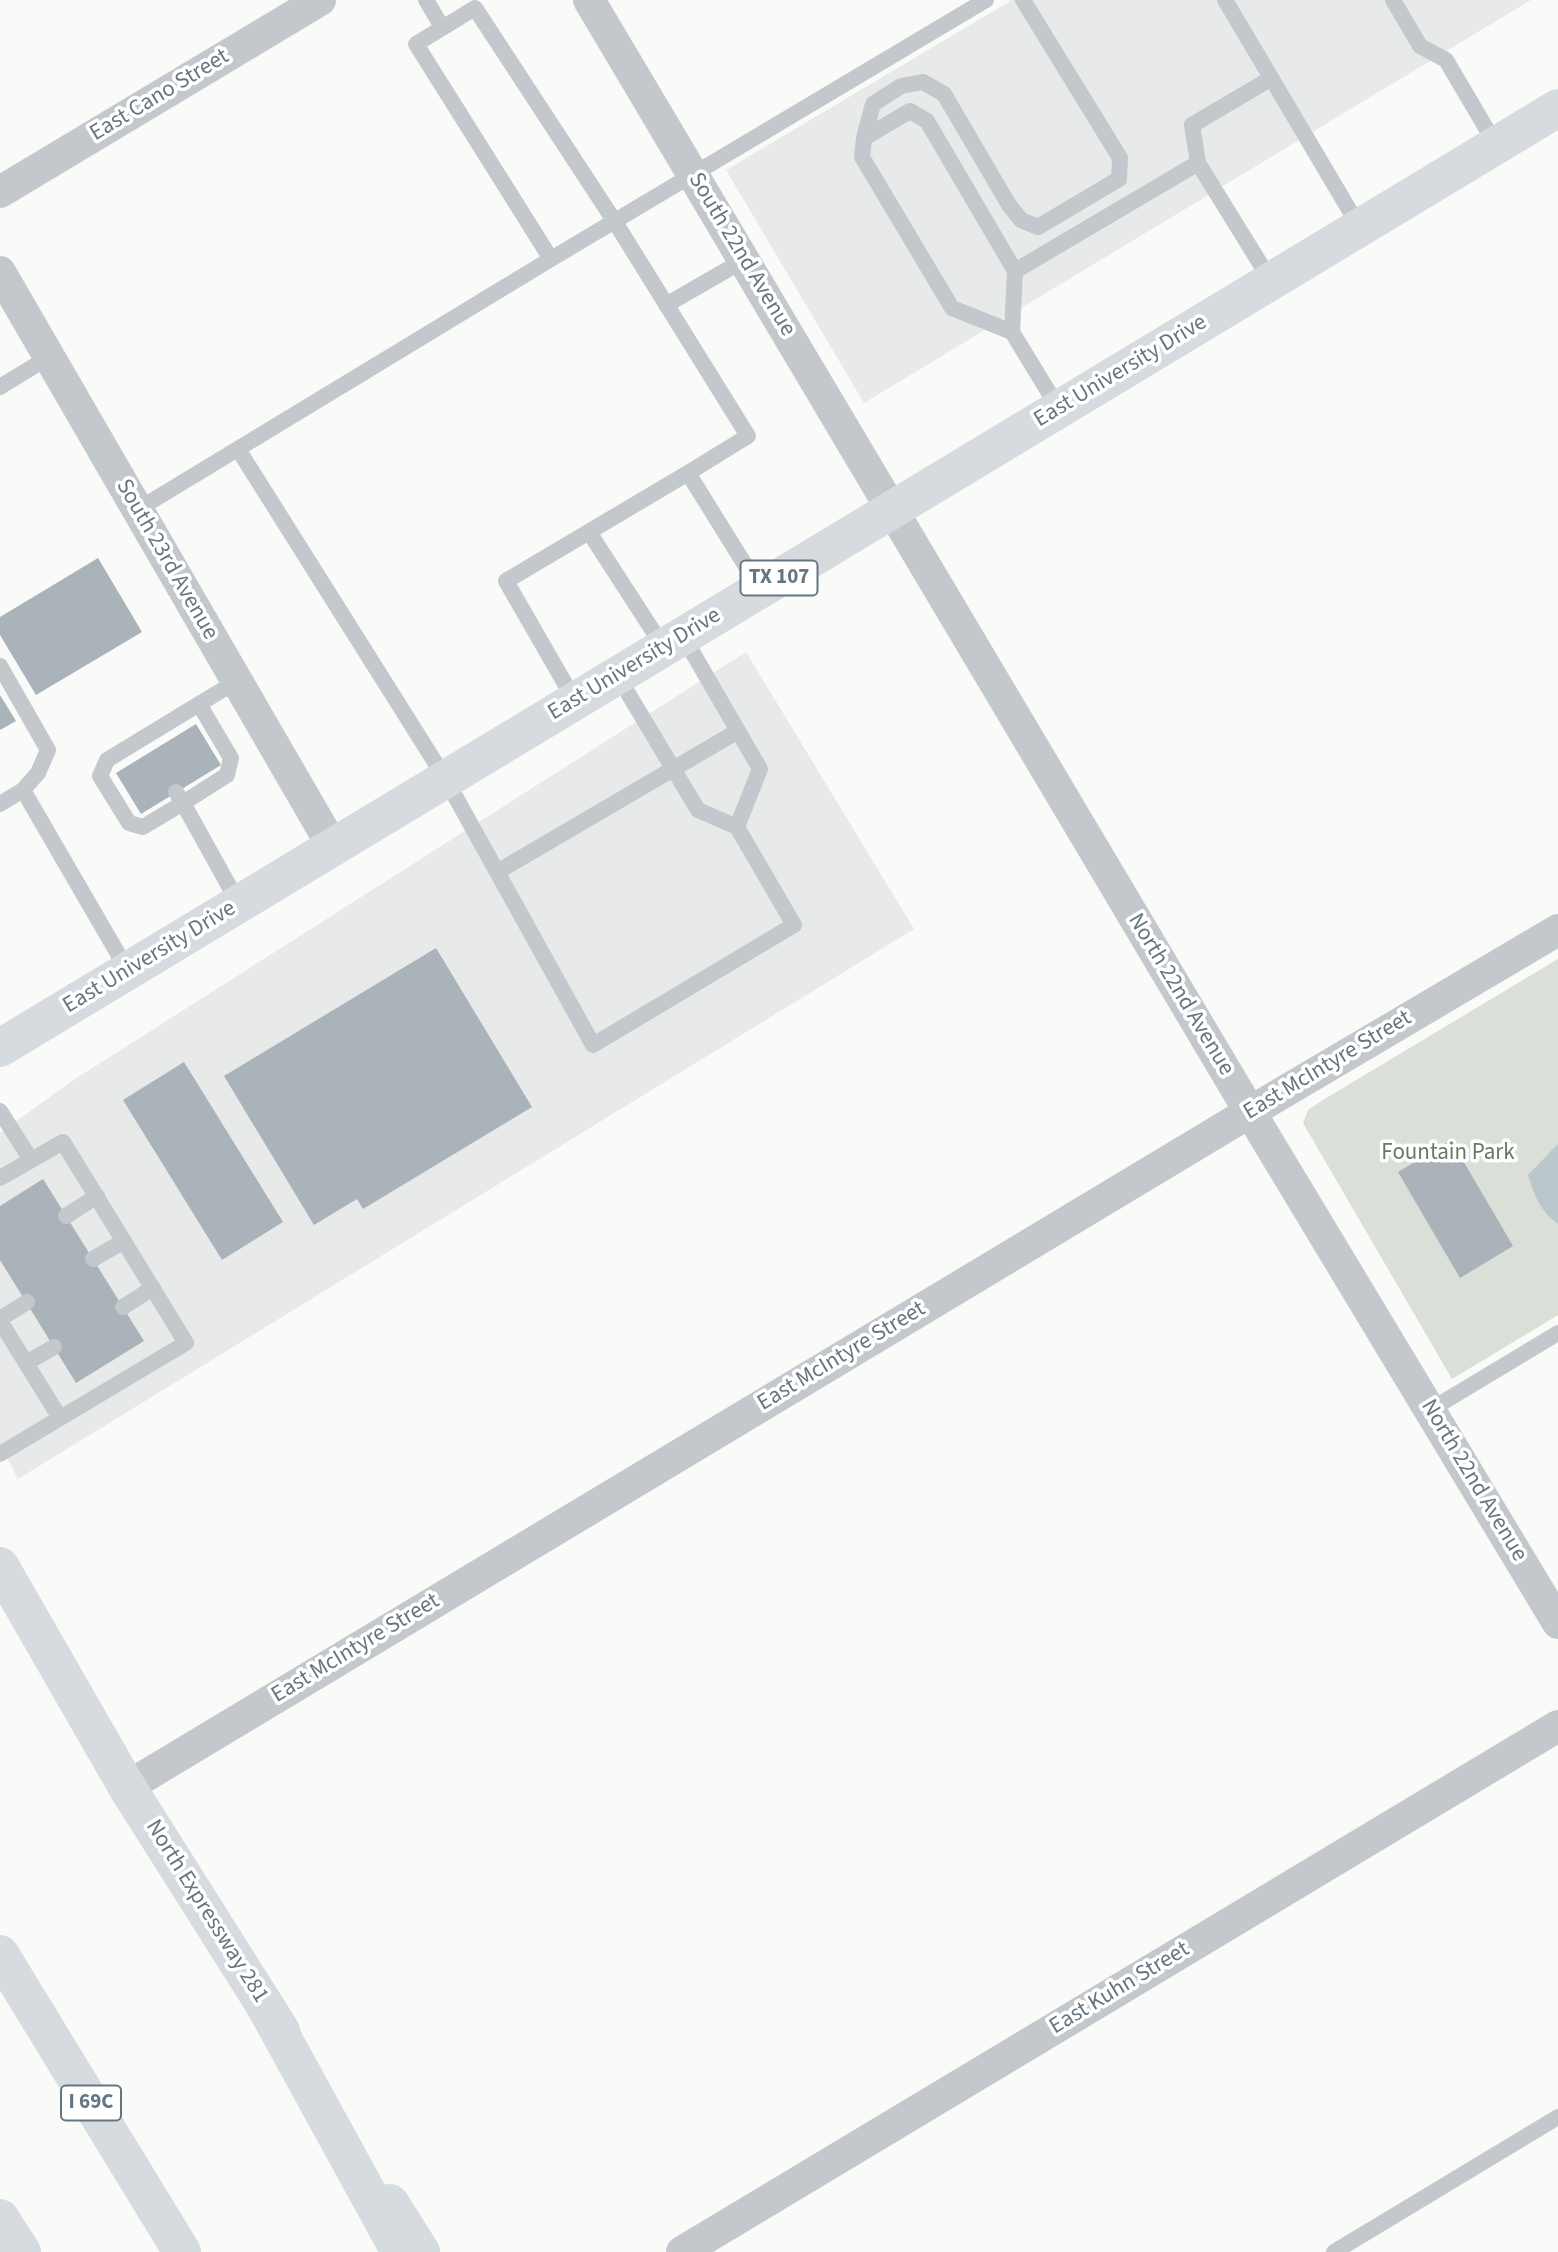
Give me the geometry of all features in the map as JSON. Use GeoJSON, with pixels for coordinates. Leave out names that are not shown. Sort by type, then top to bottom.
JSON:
{"type":"FeatureCollection","features":[{"type":"Feature","properties":{"kind":"main road","name":"East University Drive"},"geometry":{"type":"LineString","coordinates":[[0,1048],[1558,108]]}},
{"type":"Feature","properties":{"kind":"main road","name":"North Expressway 281"},"geometry":{"type":"LineString","coordinates":[[0,1566],[127,1787],[421,2252]]}},
{"type":"Feature","properties":{"kind":"main road","name":"I 69C"},"geometry":{"type":"LineString","coordinates":[[0,1954],[182,2252]]}},
{"type":"Feature","properties":{"kind":"main road"},"geometry":{"type":"LineString","coordinates":[[264,2004],[400,2252]]}},
{"type":"Feature","properties":{"kind":"main road"},"geometry":{"type":"LineString","coordinates":[[0,2218],[23,2252]]}},
{"type":"Feature","properties":{"kind":"main road"},"geometry":{"type":"LineString","coordinates":[[0,2238],[7,2252]]}},
{"type":"Feature","properties":{"kind":"street","name":"East Cano Street"},"geometry":{"type":"LineString","coordinates":[[0,192],[320,0]]}},
{"type":"Feature","properties":{"kind":"street","name":"South 22nd Avenue"},"geometry":{"type":"LineString","coordinates":[[589,0],[892,510]]}},
{"type":"Feature","properties":{"kind":"street","name":"South 23rd Avenue"},"geometry":{"type":"LineString","coordinates":[[0,272],[333,847]]}},
{"type":"Feature","properties":{"kind":"street","name":"North 22nd Avenue"},"geometry":{"type":"LineString","coordinates":[[892,510],[1558,1623]]}},
{"type":"Feature","properties":{"kind":"street","name":"East McIntyre Street"},"geometry":{"type":"LineString","coordinates":[[127,1787],[1250,1112],[1558,930]]}},
{"type":"Feature","properties":{"kind":"street","name":"East Kuhn Street"},"geometry":{"type":"LineString","coordinates":[[681,2252],[1558,1726]]}},
{"type":"Feature","properties":{"kind":"lane"},"geometry":{"type":"LineString","coordinates":[[426,0],[442,27]]}},
{"type":"Feature","properties":{"kind":"lane"},"geometry":{"type":"LineString","coordinates":[[137,510],[986,0]]}},
{"type":"Feature","properties":{"kind":"lane"},"geometry":{"type":"LineString","coordinates":[[1012,332],[952,308],[862,158],[863,138],[873,104],[901,86],[923,82],[944,94],[1009,205],[1021,220],[1038,227],[1119,179],[1120,158],[1023,0]]}},
{"type":"Feature","properties":{"kind":"lane"},"geometry":{"type":"LineString","coordinates":[[1225,0],[1360,228]]}},
{"type":"Feature","properties":{"kind":"lane"},"geometry":{"type":"LineString","coordinates":[[1394,0],[1420,46],[1446,61],[1496,145]]}},
{"type":"Feature","properties":{"kind":"lane"},"geometry":{"type":"LineString","coordinates":[[551,259],[416,44],[475,8],[615,222],[748,436],[506,581],[575,701]]}},
{"type":"Feature","properties":{"kind":"lane"},"geometry":{"type":"LineString","coordinates":[[1270,79],[1192,125],[1198,163],[1270,281]]}},
{"type":"Feature","properties":{"kind":"lane"},"geometry":{"type":"LineString","coordinates":[[863,138],[910,111],[927,121],[1015,271],[1012,332],[1059,409]]}},
{"type":"Feature","properties":{"kind":"lane"},"geometry":{"type":"LineString","coordinates":[[1015,271],[1198,163]]}},
{"type":"Feature","properties":{"kind":"lane"},"geometry":{"type":"LineString","coordinates":[[666,305],[744,260]]}},
{"type":"Feature","properties":{"kind":"lane"},"geometry":{"type":"LineString","coordinates":[[0,387],[49,357]]}},
{"type":"Feature","properties":{"kind":"lane"},"geometry":{"type":"LineString","coordinates":[[239,449],[445,778],[593,1045],[794,925],[737,827],[698,810],[617,675]]}},
{"type":"Feature","properties":{"kind":"lane"},"geometry":{"type":"LineString","coordinates":[[688,473],[760,589]]}},
{"type":"Feature","properties":{"kind":"lane"},"geometry":{"type":"LineString","coordinates":[[589,531],[738,731],[760,769],[737,827]]}},
{"type":"Feature","properties":{"kind":"lane"},"geometry":{"type":"LineString","coordinates":[[0,666],[47,750],[38,773],[23,790],[0,804]]}},
{"type":"Feature","properties":{"kind":"lane"},"geometry":{"type":"LineString","coordinates":[[199,704],[231,758],[227,775],[179,798],[143,827],[129,823],[100,776],[107,760],[148,745],[199,704],[237,681]]}},
{"type":"Feature","properties":{"kind":"lane"},"geometry":{"type":"LineString","coordinates":[[497,872],[738,731]]}},
{"type":"Feature","properties":{"kind":"lane"},"geometry":{"type":"LineString","coordinates":[[23,790],[128,971]]}},
{"type":"Feature","properties":{"kind":"lane"},"geometry":{"type":"LineString","coordinates":[[179,798],[239,904]]}},
{"type":"Feature","properties":{"kind":"lane"},"geometry":{"type":"LineString","coordinates":[[0,1111],[31,1160]]}},
{"type":"Feature","properties":{"kind":"lane"},"geometry":{"type":"LineString","coordinates":[[0,1178],[64,1142],[186,1343],[0,1454]]}},
{"type":"Feature","properties":{"kind":"lane"},"geometry":{"type":"LineString","coordinates":[[66,1216],[97,1196]]}},
{"type":"Feature","properties":{"kind":"lane"},"geometry":{"type":"LineString","coordinates":[[93,1259],[124,1241]]}},
{"type":"Feature","properties":{"kind":"lane"},"geometry":{"type":"LineString","coordinates":[[123,1307],[153,1288]]}},
{"type":"Feature","properties":{"kind":"lane"},"geometry":{"type":"LineString","coordinates":[[27,1302],[0,1320],[60,1418]]}},
{"type":"Feature","properties":{"kind":"lane"},"geometry":{"type":"LineString","coordinates":[[1430,1410],[1558,1333]]}},
{"type":"Feature","properties":{"kind":"lane"},"geometry":{"type":"LineString","coordinates":[[26,1363],[54,1347]]}},
{"type":"Feature","properties":{"kind":"lane"},"geometry":{"type":"LineString","coordinates":[[1334,2252],[1558,2117]]}},
{"type":"Feature","properties":{"kind":"shaded area"},"geometry":{"type":"Polygon","coordinates":[[[1012,0],[1531,0],[864,403],[726,170],[1012,0]]]}},
{"type":"Feature","properties":{"kind":"shaded area"},"geometry":{"type":"Polygon","coordinates":[[[746,652],[914,929],[18,1479],[0,1444],[0,1133],[72,1081],[746,652]]]}},
{"type":"Feature","properties":{"kind":"shaded area"},"geometry":{"type":"Polygon","coordinates":[[[1558,1144],[1558,1224],[1543,1209],[1528,1175],[1558,1144]]]}},
{"type":"Feature","properties":{"kind":"green space","name":"Fountain Park"},"geometry":{"type":"Polygon","coordinates":[[[1558,959],[1558,1315],[1452,1379],[1303,1123],[1308,1110],[1323,1100],[1558,959]]]}},
{"type":"Feature","properties":{"kind":"building"},"geometry":{"type":"Polygon","coordinates":[[[98,558],[142,632],[36,695],[0,635],[0,617],[98,558]]]}},
{"type":"Feature","properties":{"kind":"building"},"geometry":{"type":"Polygon","coordinates":[[[0,695],[16,721],[0,730],[0,695]]]}},
{"type":"Feature","properties":{"kind":"building"},"geometry":{"type":"Polygon","coordinates":[[[196,724],[221,765],[141,814],[116,773],[196,724]]]}},
{"type":"Feature","properties":{"kind":"building"},"geometry":{"type":"Polygon","coordinates":[[[436,948],[532,1107],[363,1209],[357,1199],[314,1225],[224,1076],[436,948]]]}},
{"type":"Feature","properties":{"kind":"building"},"geometry":{"type":"Polygon","coordinates":[[[184,1062],[283,1222],[222,1260],[123,1100],[184,1062]]]}},
{"type":"Feature","properties":{"kind":"building"},"geometry":{"type":"Polygon","coordinates":[[[1451,1140],[1513,1246],[1460,1278],[1398,1172],[1451,1140]]]}},
{"type":"Feature","properties":{"kind":"building"},"geometry":{"type":"Polygon","coordinates":[[[43,1179],[144,1341],[76,1383],[0,1260],[0,1206],[43,1179]]]}}]}
